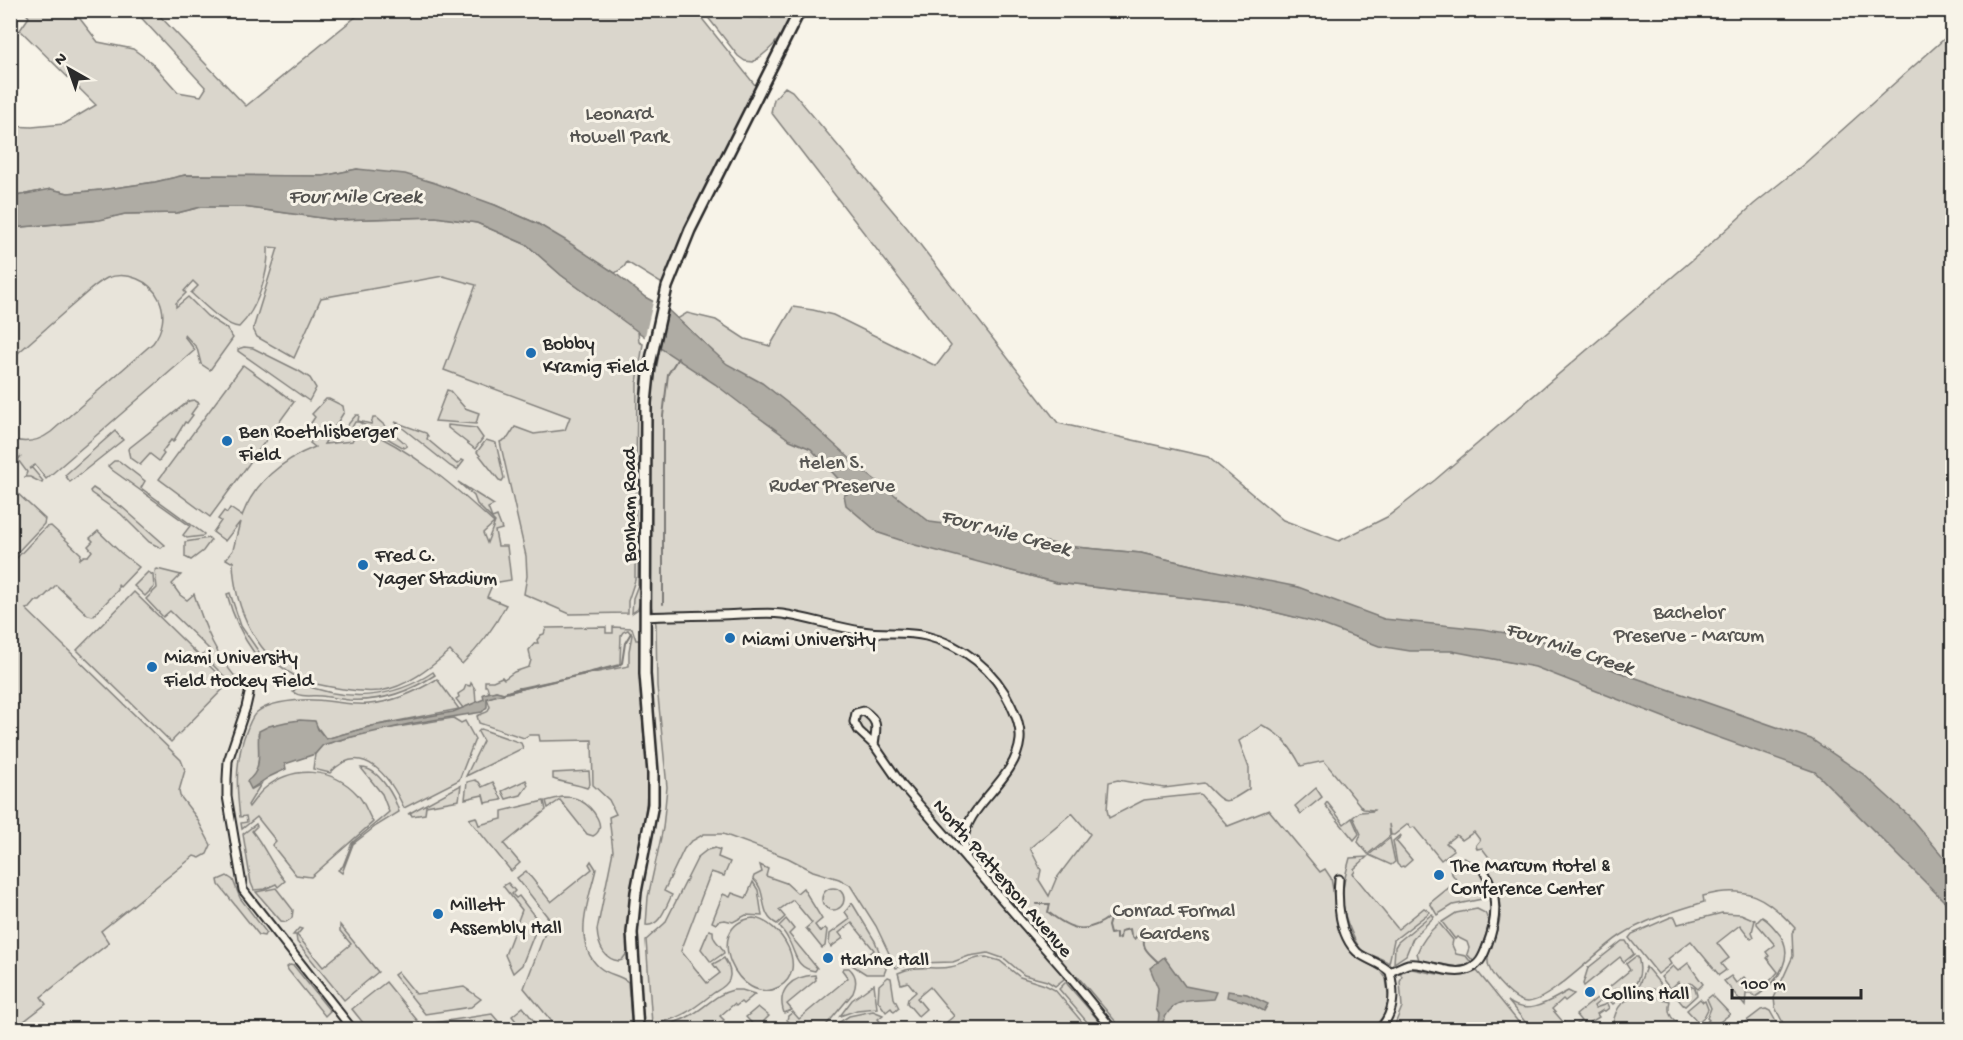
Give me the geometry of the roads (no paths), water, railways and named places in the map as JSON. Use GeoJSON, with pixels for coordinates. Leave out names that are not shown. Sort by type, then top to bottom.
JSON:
{"type":"FeatureCollection","features":[{"type":"Feature","properties":{"kind":"street","name":"Bonham Road"},"geometry":{"type":"LineString","coordinates":[[638,1029],[632,933],[636,892],[653,804],[653,773],[645,674],[645,617],[646,404],[653,351],[667,287],[690,230],[800,10]]}},
{"type":"Feature","properties":{"kind":"street"},"geometry":{"type":"LineString","coordinates":[[645,617],[779,613],[864,632],[926,636],[950,645],[978,660],[989,669],[1007,695],[1017,718],[1020,734],[1019,747],[1013,765],[974,814],[966,832],[963,844],[967,859]]}},
{"type":"Feature","properties":{"kind":"street"},"geometry":{"type":"LineString","coordinates":[[249,685],[248,700],[228,761],[227,779],[227,796],[243,890],[353,1029]]}},
{"type":"Feature","properties":{"kind":"street","name":"North Patterson Avenue"},"geometry":{"type":"LineString","coordinates":[[874,745],[876,727],[874,718],[864,711],[856,713],[854,722],[859,731],[874,745],[901,784],[1113,1029]]}},
{"type":"Feature","properties":{"kind":"street"},"geometry":{"type":"LineString","coordinates":[[1390,972],[1409,964],[1459,971],[1475,966],[1483,958],[1494,929],[1495,903],[1489,879],[1484,871]]}},
{"type":"Feature","properties":{"kind":"street"},"geometry":{"type":"LineString","coordinates":[[1339,879],[1338,905],[1353,947],[1358,953],[1376,961],[1390,972],[1394,988],[1393,1004],[1387,1021],[1379,1029]]}},
{"type":"Feature","properties":{"kind":"water","name":"Four Mile Creek"},"geometry":{"type":"Polygon","coordinates":[[[357,169],[405,174],[435,183],[495,205],[538,224],[565,240],[615,273],[645,297],[667,309],[727,364],[762,383],[794,408],[865,472],[930,522],[988,530],[1064,546],[1141,553],[1298,587],[1384,619],[1482,629],[1536,638],[1616,671],[1811,739],[1863,774],[1908,815],[1952,867],[1952,909],[1815,772],[1681,724],[1535,667],[1452,651],[1410,651],[1379,646],[1318,623],[1242,604],[1057,583],[915,545],[879,533],[846,505],[844,495],[847,494],[842,483],[811,449],[790,440],[715,384],[660,348],[561,275],[527,245],[477,223],[436,217],[336,220],[243,207],[201,207],[177,213],[125,214],[100,220],[11,228],[11,197],[51,189],[68,193],[101,190],[185,175],[323,176],[357,169]]]}},
{"type":"Feature","properties":{"kind":"water"},"geometry":{"type":"Polygon","coordinates":[[[522,689],[487,698],[487,707],[482,712],[409,724],[343,739],[323,745],[315,754],[285,764],[286,769],[251,789],[247,781],[253,776],[258,764],[259,731],[269,726],[300,720],[315,721],[326,739],[372,726],[453,712],[484,699],[483,694],[496,691],[504,693],[522,689]]]}},
{"type":"Feature","properties":{"kind":"water"},"geometry":{"type":"Polygon","coordinates":[[[1164,957],[1185,986],[1216,992],[1213,999],[1182,1002],[1176,1005],[1166,1015],[1162,1024],[1158,1024],[1159,1014],[1156,1009],[1158,988],[1150,968],[1164,957]]]}},
{"type":"Feature","properties":{"kind":"water"},"geometry":{"type":"Polygon","coordinates":[[[1228,991],[1247,994],[1268,1004],[1264,1011],[1247,1002],[1227,997],[1228,991]]]}},
{"type":"Feature","properties":{"kind":"waterway"},"geometry":{"type":"LineString","coordinates":[[663,604],[663,416],[668,374],[678,358]]}},
{"type":"Feature","properties":{"kind":"waterway"},"geometry":{"type":"LineString","coordinates":[[520,689],[618,666],[622,663],[625,643],[631,633]]}},
{"type":"Feature","properties":{"kind":"waterway"},"geometry":{"type":"LineString","coordinates":[[1036,904],[1050,904],[1048,912],[1072,927],[1094,926],[1111,916],[1108,926],[1110,934],[1116,933],[1116,939],[1120,938],[1121,931],[1130,929],[1134,939],[1142,931],[1146,934],[1144,946],[1158,962]]}},
{"type":"Feature","properties":{"kind":"waterway"},"geometry":{"type":"LineString","coordinates":[[1159,1030],[1160,1024]]}},
{"type":"Feature","properties":{"kind":"place","name":"Bobby Kramig Field"},"geometry":{"type":"Point","coordinates":[531,353]}},
{"type":"Feature","properties":{"kind":"place","name":"Ben Roethlisberger Field"},"geometry":{"type":"Point","coordinates":[227,441]}},
{"type":"Feature","properties":{"kind":"place","name":"Fred C. Yager Stadium"},"geometry":{"type":"Point","coordinates":[363,565]}},
{"type":"Feature","properties":{"kind":"place","name":"Miami University"},"geometry":{"type":"Point","coordinates":[730,638]}},
{"type":"Feature","properties":{"kind":"place","name":"Miami University Field Hockey Field"},"geometry":{"type":"Point","coordinates":[152,667]}},
{"type":"Feature","properties":{"kind":"place","name":"The Marcum Hotel & Conference Center"},"geometry":{"type":"Point","coordinates":[1439,875]}},
{"type":"Feature","properties":{"kind":"place","name":"Millett Assembly Hall"},"geometry":{"type":"Point","coordinates":[438,914]}},
{"type":"Feature","properties":{"kind":"place","name":"Hahne Hall"},"geometry":{"type":"Point","coordinates":[828,958]}},
{"type":"Feature","properties":{"kind":"place","name":"Collins Hall"},"geometry":{"type":"Point","coordinates":[1590,992]}},
{"type":"Feature","properties":{"kind":"park label","name":"Leonard Howell Park"},"geometry":{"type":"Point","coordinates":[619,124]}},
{"type":"Feature","properties":{"kind":"park label","name":"Helen S. Ruder Preserve"},"geometry":{"type":"Point","coordinates":[832,472]}},
{"type":"Feature","properties":{"kind":"park label","name":"Bachelor Preserve - Marcum"},"geometry":{"type":"Point","coordinates":[1689,622]}},
{"type":"Feature","properties":{"kind":"park label","name":"Conrad Formal Gardens"},"geometry":{"type":"Point","coordinates":[1174,920]}}]}
